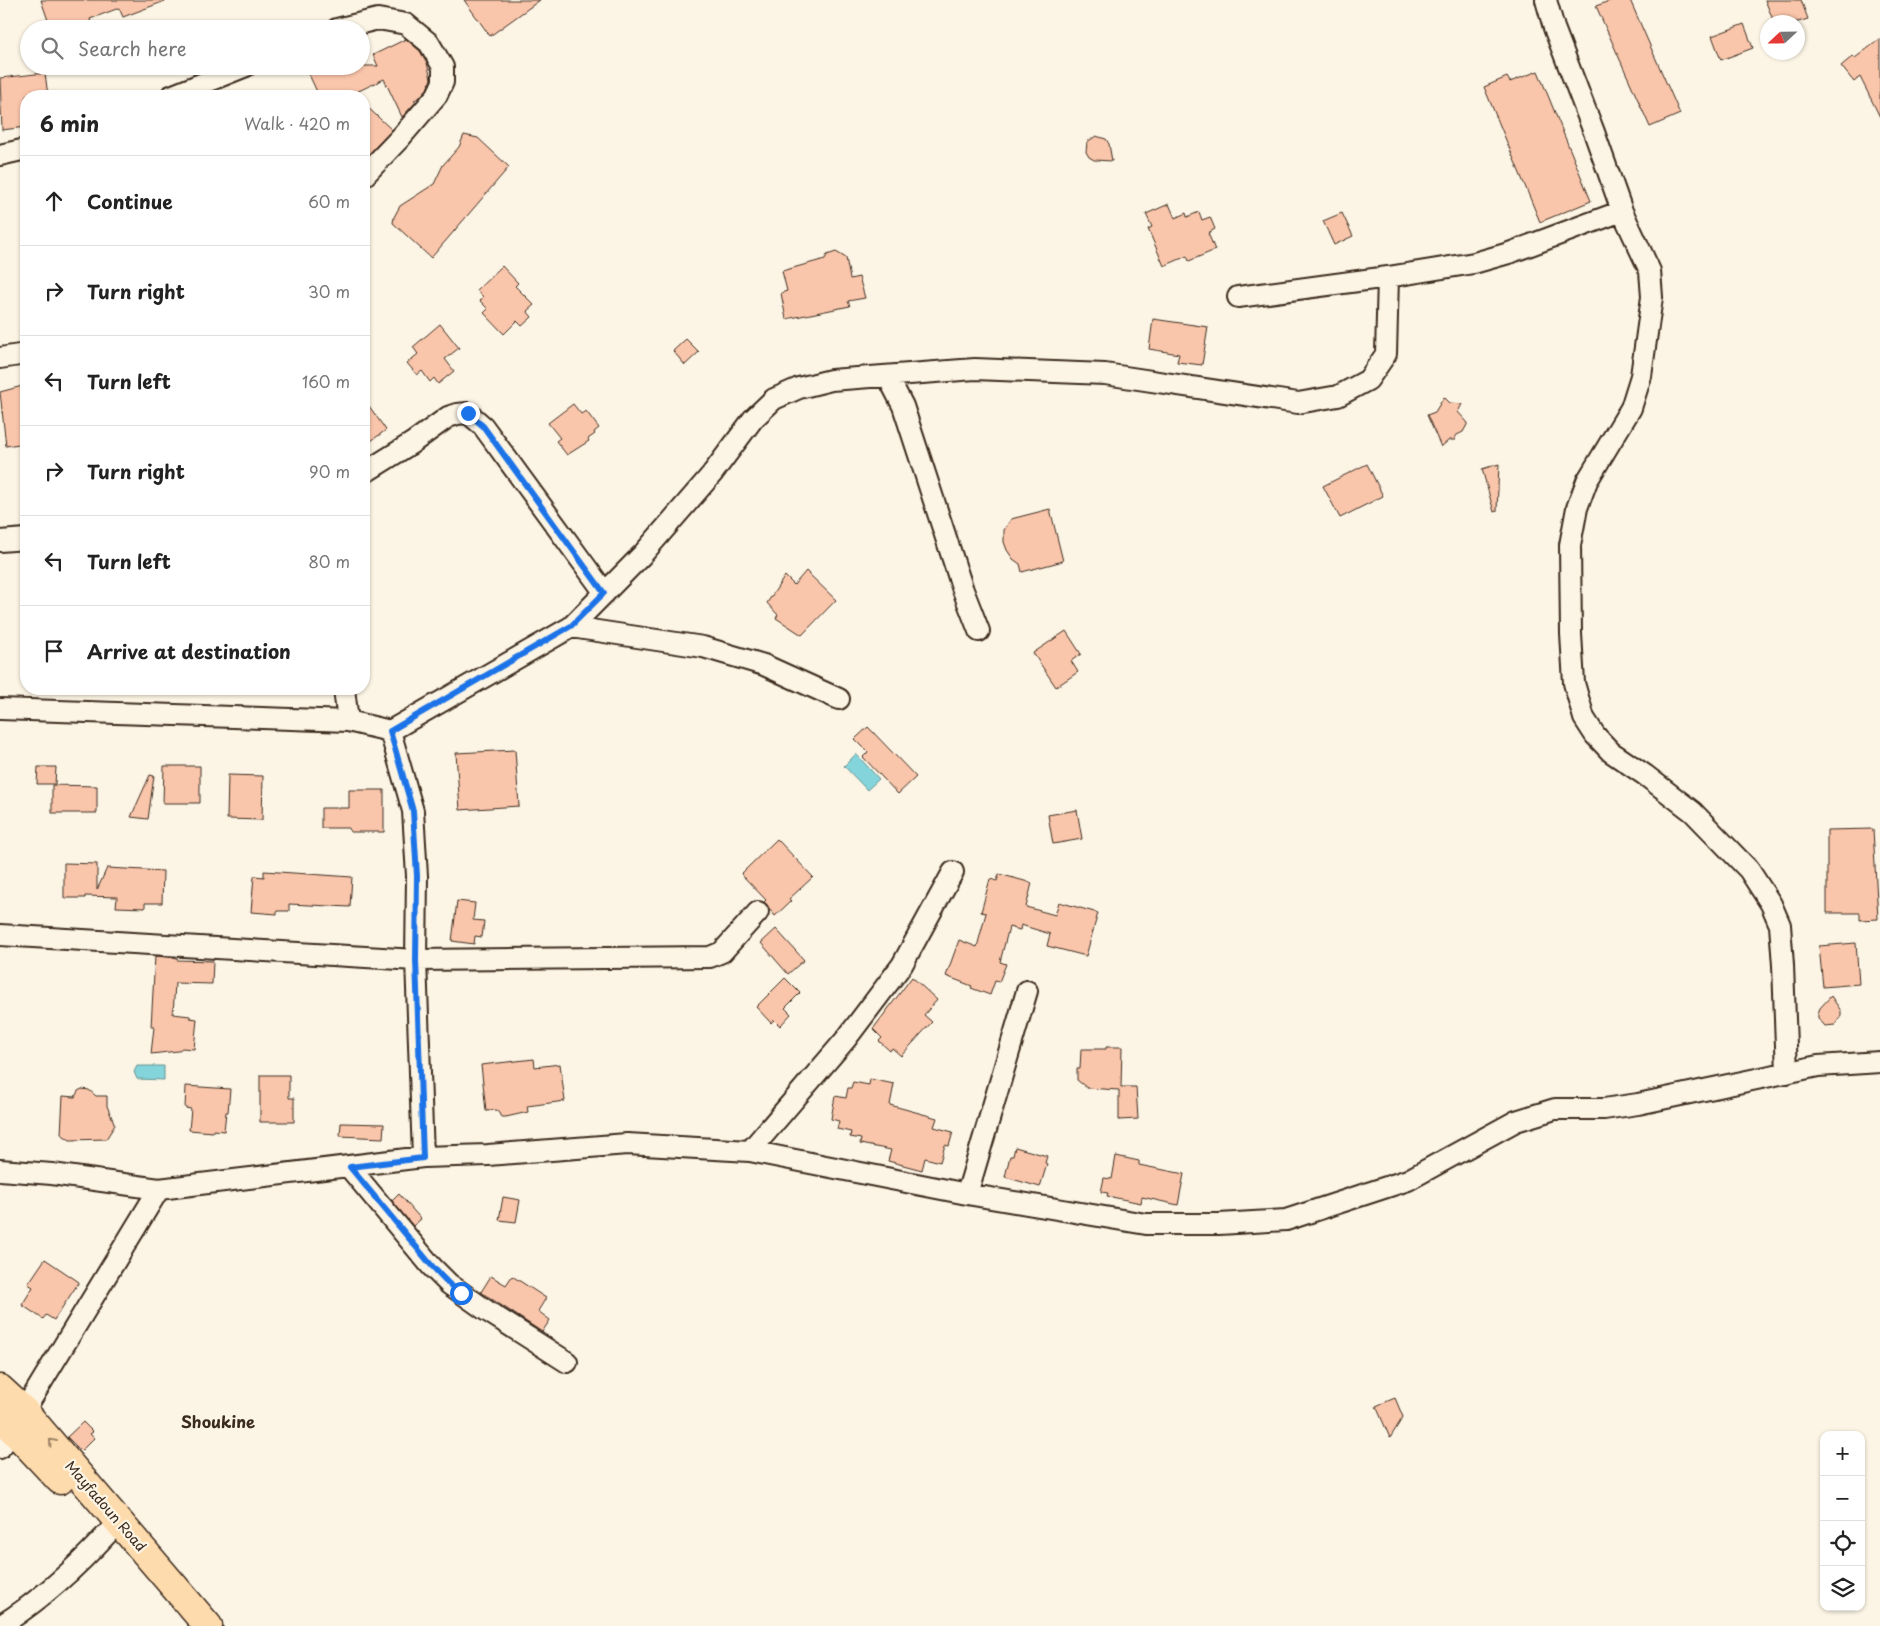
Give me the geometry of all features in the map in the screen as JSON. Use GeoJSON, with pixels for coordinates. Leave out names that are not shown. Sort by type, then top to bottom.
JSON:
{"type":"FeatureCollection","features":[{"type":"Feature","properties":{"kind":"main road","name":"Mayfadoun Road"},"geometry":{"type":"LineString","coordinates":[[0,1389],[10,1426],[108,1533],[188,1626]]}},
{"type":"Feature","properties":{"kind":"main road","name":"Mayfadoun Road"},"geometry":{"type":"LineString","coordinates":[[10,1426],[208,1626]]}},
{"type":"Feature","properties":{"kind":"street"},"geometry":{"type":"LineString","coordinates":[[1546,0],[1554,28],[1622,211],[1650,271],[1652,297],[1641,376],[1631,408],[1587,482],[1570,545],[1571,634],[1574,683],[1584,718],[1595,735],[1612,752],[1645,774],[1693,812],[1749,870],[1771,904],[1780,925],[1787,1073]]}},
{"type":"Feature","properties":{"kind":"street"},"geometry":{"type":"LineString","coordinates":[[370,21],[378,19],[406,24],[428,43],[443,67],[442,82],[437,95],[370,170]]}},
{"type":"Feature","properties":{"kind":"street"},"geometry":{"type":"LineString","coordinates":[[186,90],[224,75]]}},
{"type":"Feature","properties":{"kind":"street"},"geometry":{"type":"LineString","coordinates":[[0,155],[20,150]]}},
{"type":"Feature","properties":{"kind":"street"},"geometry":{"type":"LineString","coordinates":[[1238,297],[1388,277],[1466,264],[1491,258],[1622,211]]}},
{"type":"Feature","properties":{"kind":"street"},"geometry":{"type":"LineString","coordinates":[[0,709],[348,721],[390,731],[571,626],[642,555],[712,474],[753,419],[774,399],[799,388],[831,380],[975,369],[1105,374],[1298,404],[1338,396],[1368,380],[1386,354],[1388,277]]}},
{"type":"Feature","properties":{"kind":"street"},"geometry":{"type":"LineString","coordinates":[[0,358],[20,355]]}},
{"type":"Feature","properties":{"kind":"street"},"geometry":{"type":"LineString","coordinates":[[888,377],[903,406],[963,590],[979,631]]}},
{"type":"Feature","properties":{"kind":"street"},"geometry":{"type":"LineString","coordinates":[[370,469],[412,443],[448,417],[468,413],[483,426],[604,593]]}},
{"type":"Feature","properties":{"kind":"street"},"geometry":{"type":"LineString","coordinates":[[0,541],[20,539]]}},
{"type":"Feature","properties":{"kind":"street"},"geometry":{"type":"LineString","coordinates":[[571,626],[703,647],[764,665],[839,699]]}},
{"type":"Feature","properties":{"kind":"street"},"geometry":{"type":"LineString","coordinates":[[345,695],[348,721]]}},
{"type":"Feature","properties":{"kind":"street"},"geometry":{"type":"LineString","coordinates":[[390,731],[413,811],[417,876],[416,960],[423,1158]]}},
{"type":"Feature","properties":{"kind":"street"},"geometry":{"type":"LineString","coordinates":[[750,1151],[846,1039],[902,965],[953,872]]}},
{"type":"Feature","properties":{"kind":"street"},"geometry":{"type":"LineString","coordinates":[[0,935],[416,960],[710,957],[722,952],[758,912]]}},
{"type":"Feature","properties":{"kind":"street"},"geometry":{"type":"LineString","coordinates":[[967,1194],[1027,991]]}},
{"type":"Feature","properties":{"kind":"street"},"geometry":{"type":"LineString","coordinates":[[0,1170],[52,1174],[159,1189],[423,1158],[627,1144],[750,1151],[967,1194],[1146,1224],[1219,1224],[1286,1220],[1408,1180],[1516,1121],[1555,1109],[1604,1109],[1638,1104],[1818,1066],[1880,1062]]}},
{"type":"Feature","properties":{"kind":"street"},"geometry":{"type":"LineString","coordinates":[[350,1167],[449,1284],[567,1362]]}},
{"type":"Feature","properties":{"kind":"street"},"geometry":{"type":"LineString","coordinates":[[10,1426],[159,1189]]}},
{"type":"Feature","properties":{"kind":"street"},"geometry":{"type":"LineString","coordinates":[[0,1626],[24,1611],[61,1581],[108,1533]]}},
{"type":"Feature","properties":{"kind":"water"},"geometry":{"type":"Polygon","coordinates":[[[856,754],[879,779],[867,790],[844,766],[856,754]]]}},
{"type":"Feature","properties":{"kind":"water"},"geometry":{"type":"Polygon","coordinates":[[[137,1066],[164,1066],[164,1080],[137,1079],[134,1072],[137,1066]]]}},
{"type":"Feature","properties":{"kind":"building"},"geometry":{"type":"Polygon","coordinates":[[[41,0],[165,0],[123,17],[119,8],[90,20],[48,20],[41,0]]]}},
{"type":"Feature","properties":{"kind":"building"},"geometry":{"type":"Polygon","coordinates":[[[464,0],[540,0],[490,36],[464,0]]]}},
{"type":"Feature","properties":{"kind":"building"},"geometry":{"type":"Polygon","coordinates":[[[1612,0],[1630,0],[1680,114],[1650,127],[1596,6],[1612,0]]]}},
{"type":"Feature","properties":{"kind":"building"},"geometry":{"type":"Polygon","coordinates":[[[1765,0],[1801,0],[1808,19],[1805,20],[1805,15],[1771,15],[1765,0]]]}},
{"type":"Feature","properties":{"kind":"building"},"geometry":{"type":"Polygon","coordinates":[[[1744,24],[1753,48],[1721,60],[1712,36],[1744,24]]]}},
{"type":"Feature","properties":{"kind":"building"},"geometry":{"type":"Polygon","coordinates":[[[406,39],[420,51],[427,63],[431,79],[427,89],[419,98],[414,100],[416,102],[402,117],[384,79],[361,90],[316,90],[309,75],[370,75],[370,66],[378,66],[373,55],[406,39]]]}},
{"type":"Feature","properties":{"kind":"building"},"geometry":{"type":"Polygon","coordinates":[[[1880,39],[1880,117],[1860,77],[1854,82],[1841,66],[1880,39]]]}},
{"type":"Feature","properties":{"kind":"building"},"geometry":{"type":"Polygon","coordinates":[[[1538,71],[1591,201],[1540,222],[1484,87],[1507,77],[1510,82],[1538,71]]]}},
{"type":"Feature","properties":{"kind":"building"},"geometry":{"type":"Polygon","coordinates":[[[45,75],[47,90],[20,90],[20,128],[2,130],[0,78],[45,75]]]}},
{"type":"Feature","properties":{"kind":"building"},"geometry":{"type":"Polygon","coordinates":[[[370,110],[392,130],[370,153],[370,110]]]}},
{"type":"Feature","properties":{"kind":"building"},"geometry":{"type":"Polygon","coordinates":[[[464,135],[478,138],[509,167],[431,258],[393,223],[394,217],[400,206],[434,184],[443,165],[459,147],[464,135]]]}},
{"type":"Feature","properties":{"kind":"building"},"geometry":{"type":"Polygon","coordinates":[[[1096,136],[1106,139],[1109,144],[1112,161],[1094,160],[1089,157],[1086,152],[1087,142],[1096,136]]]}},
{"type":"Feature","properties":{"kind":"building"},"geometry":{"type":"Polygon","coordinates":[[[1169,204],[1175,218],[1186,213],[1187,217],[1199,212],[1202,220],[1210,217],[1215,229],[1208,233],[1215,250],[1189,261],[1187,256],[1164,266],[1148,229],[1152,227],[1146,214],[1169,204]]]}},
{"type":"Feature","properties":{"kind":"building"},"geometry":{"type":"Polygon","coordinates":[[[1342,213],[1353,236],[1334,245],[1323,221],[1342,213]]]}},
{"type":"Feature","properties":{"kind":"building"},"geometry":{"type":"Polygon","coordinates":[[[836,252],[846,258],[850,279],[859,277],[865,298],[848,301],[850,306],[786,319],[781,293],[787,291],[782,271],[825,259],[827,255],[836,252]]]}},
{"type":"Feature","properties":{"kind":"building"},"geometry":{"type":"Polygon","coordinates":[[[502,266],[518,283],[515,286],[534,305],[527,311],[532,317],[522,326],[517,321],[504,334],[484,313],[488,309],[480,301],[483,297],[477,290],[502,266]]]}},
{"type":"Feature","properties":{"kind":"building"},"geometry":{"type":"Polygon","coordinates":[[[1153,319],[1208,327],[1202,365],[1177,362],[1179,354],[1149,349],[1153,319]]]}},
{"type":"Feature","properties":{"kind":"building"},"geometry":{"type":"Polygon","coordinates":[[[440,324],[459,348],[445,359],[454,371],[438,384],[434,378],[430,382],[422,371],[417,375],[407,363],[418,354],[413,347],[440,324]]]}},
{"type":"Feature","properties":{"kind":"building"},"geometry":{"type":"Polygon","coordinates":[[[686,339],[699,352],[685,365],[673,351],[686,339]]]}},
{"type":"Feature","properties":{"kind":"building"},"geometry":{"type":"Polygon","coordinates":[[[20,387],[20,444],[6,446],[0,392],[20,387]]]}},
{"type":"Feature","properties":{"kind":"building"},"geometry":{"type":"Polygon","coordinates":[[[1444,397],[1450,403],[1462,404],[1458,412],[1468,423],[1463,432],[1455,436],[1455,440],[1449,440],[1441,447],[1427,415],[1435,412],[1444,397]]]}},
{"type":"Feature","properties":{"kind":"building"},"geometry":{"type":"Polygon","coordinates":[[[573,404],[581,414],[586,411],[599,428],[588,439],[589,441],[567,455],[556,441],[560,438],[548,423],[573,404]]]}},
{"type":"Feature","properties":{"kind":"building"},"geometry":{"type":"Polygon","coordinates":[[[370,407],[386,430],[370,442],[370,407]]]}},
{"type":"Feature","properties":{"kind":"building"},"geometry":{"type":"Polygon","coordinates":[[[1367,464],[1383,496],[1340,518],[1323,486],[1367,464]]]}},
{"type":"Feature","properties":{"kind":"building"},"geometry":{"type":"Polygon","coordinates":[[[1499,464],[1497,511],[1494,512],[1482,469],[1499,464]]]}},
{"type":"Feature","properties":{"kind":"building"},"geometry":{"type":"Polygon","coordinates":[[[1050,509],[1063,561],[1022,572],[1020,564],[1013,559],[1007,550],[1004,542],[1004,530],[1011,519],[1050,509]]]}},
{"type":"Feature","properties":{"kind":"building"},"geometry":{"type":"Polygon","coordinates":[[[806,571],[836,600],[802,635],[776,618],[778,615],[767,603],[785,576],[794,585],[806,571]]]}},
{"type":"Feature","properties":{"kind":"building"},"geometry":{"type":"Polygon","coordinates":[[[1066,631],[1081,654],[1071,661],[1078,672],[1056,687],[1033,653],[1066,631]]]}},
{"type":"Feature","properties":{"kind":"building"},"geometry":{"type":"Polygon","coordinates":[[[868,727],[916,777],[898,794],[863,757],[868,752],[855,739],[868,727]]]}},
{"type":"Feature","properties":{"kind":"building"},"geometry":{"type":"Polygon","coordinates":[[[515,750],[519,806],[460,810],[456,753],[515,750]]]}},
{"type":"Feature","properties":{"kind":"building"},"geometry":{"type":"Polygon","coordinates":[[[164,766],[200,766],[200,803],[163,803],[164,766]]]}},
{"type":"Feature","properties":{"kind":"building"},"geometry":{"type":"Polygon","coordinates":[[[38,767],[56,767],[55,784],[37,784],[38,767]]]}},
{"type":"Feature","properties":{"kind":"building"},"geometry":{"type":"Polygon","coordinates":[[[150,775],[154,776],[148,819],[131,817],[150,775]]]}},
{"type":"Feature","properties":{"kind":"building"},"geometry":{"type":"Polygon","coordinates":[[[228,775],[263,776],[262,820],[227,819],[228,775]]]}},
{"type":"Feature","properties":{"kind":"building"},"geometry":{"type":"Polygon","coordinates":[[[52,785],[97,786],[97,813],[52,813],[52,785]]]}},
{"type":"Feature","properties":{"kind":"building"},"geometry":{"type":"Polygon","coordinates":[[[349,790],[384,790],[384,832],[350,832],[349,828],[321,828],[321,808],[349,808],[349,790]]]}},
{"type":"Feature","properties":{"kind":"building"},"geometry":{"type":"Polygon","coordinates":[[[1077,810],[1082,839],[1053,844],[1048,815],[1077,810]]]}},
{"type":"Feature","properties":{"kind":"building"},"geometry":{"type":"Polygon","coordinates":[[[1873,829],[1878,919],[1860,920],[1860,913],[1827,913],[1827,830],[1873,829]]]}},
{"type":"Feature","properties":{"kind":"building"},"geometry":{"type":"Polygon","coordinates":[[[777,839],[813,877],[789,899],[791,901],[775,916],[764,902],[766,900],[741,874],[777,839]]]}},
{"type":"Feature","properties":{"kind":"building"},"geometry":{"type":"Polygon","coordinates":[[[64,863],[97,864],[97,890],[107,868],[163,871],[162,903],[145,903],[145,908],[116,907],[117,897],[85,896],[85,898],[64,898],[64,863]]]}},
{"type":"Feature","properties":{"kind":"building"},"geometry":{"type":"Polygon","coordinates":[[[264,871],[352,877],[350,907],[289,904],[289,911],[277,911],[277,914],[251,912],[254,876],[264,877],[264,871]]]}},
{"type":"Feature","properties":{"kind":"building"},"geometry":{"type":"Polygon","coordinates":[[[999,874],[1032,883],[1026,907],[1055,915],[1059,902],[1098,913],[1086,956],[1047,946],[1050,934],[1021,925],[1020,930],[1009,927],[1000,962],[1006,964],[999,982],[995,981],[990,995],[946,976],[959,940],[977,947],[986,913],[981,912],[990,879],[997,881],[999,874]]]}},
{"type":"Feature","properties":{"kind":"building"},"geometry":{"type":"Polygon","coordinates":[[[457,901],[475,903],[473,920],[484,921],[482,937],[475,936],[474,944],[452,941],[457,901]]]}},
{"type":"Feature","properties":{"kind":"building"},"geometry":{"type":"Polygon","coordinates":[[[776,929],[804,960],[788,974],[761,943],[776,929]]]}},
{"type":"Feature","properties":{"kind":"building"},"geometry":{"type":"Polygon","coordinates":[[[1856,943],[1859,984],[1823,987],[1819,946],[1856,943]]]}},
{"type":"Feature","properties":{"kind":"building"},"geometry":{"type":"Polygon","coordinates":[[[155,956],[177,958],[177,960],[213,961],[212,984],[175,983],[173,1014],[190,1016],[190,1018],[197,1019],[194,1049],[182,1048],[178,1051],[151,1054],[154,1027],[151,1027],[155,956]]]}},
{"type":"Feature","properties":{"kind":"building"},"geometry":{"type":"Polygon","coordinates":[[[912,977],[937,1000],[924,1015],[932,1022],[901,1056],[892,1048],[890,1051],[879,1041],[882,1038],[873,1029],[912,977]]]}},
{"type":"Feature","properties":{"kind":"building"},"geometry":{"type":"Polygon","coordinates":[[[785,978],[800,993],[785,1008],[791,1014],[780,1026],[774,1020],[771,1023],[756,1007],[785,978]]]}},
{"type":"Feature","properties":{"kind":"building"},"geometry":{"type":"Polygon","coordinates":[[[1831,996],[1841,1011],[1841,1016],[1835,1025],[1825,1026],[1818,1018],[1818,1013],[1831,996]]]}},
{"type":"Feature","properties":{"kind":"building"},"geometry":{"type":"Polygon","coordinates":[[[1106,1047],[1122,1047],[1121,1087],[1136,1087],[1138,1119],[1119,1120],[1119,1090],[1087,1088],[1077,1080],[1077,1069],[1080,1069],[1081,1049],[1106,1049],[1106,1047]]]}},
{"type":"Feature","properties":{"kind":"building"},"geometry":{"type":"Polygon","coordinates":[[[534,1059],[535,1067],[560,1064],[565,1101],[527,1106],[528,1112],[506,1117],[501,1117],[497,1110],[486,1111],[481,1065],[534,1059]]]}},
{"type":"Feature","properties":{"kind":"building"},"geometry":{"type":"Polygon","coordinates":[[[260,1075],[289,1075],[289,1098],[294,1098],[294,1122],[260,1122],[260,1075]]]}},
{"type":"Feature","properties":{"kind":"building"},"geometry":{"type":"Polygon","coordinates":[[[870,1079],[894,1084],[890,1105],[937,1118],[934,1127],[953,1132],[949,1146],[945,1145],[940,1162],[925,1158],[922,1170],[888,1161],[891,1150],[860,1144],[861,1139],[850,1137],[851,1132],[837,1129],[839,1121],[831,1119],[835,1096],[846,1098],[848,1088],[851,1088],[853,1082],[869,1085],[870,1079]]]}},
{"type":"Feature","properties":{"kind":"building"},"geometry":{"type":"Polygon","coordinates":[[[186,1086],[230,1089],[224,1131],[189,1130],[191,1109],[185,1108],[186,1086]]]}},
{"type":"Feature","properties":{"kind":"building"},"geometry":{"type":"Polygon","coordinates":[[[82,1089],[89,1090],[96,1096],[107,1096],[107,1106],[115,1125],[106,1139],[70,1140],[61,1134],[63,1096],[75,1097],[78,1091],[82,1089]]]}},
{"type":"Feature","properties":{"kind":"building"},"geometry":{"type":"Polygon","coordinates":[[[341,1123],[384,1124],[383,1138],[340,1136],[341,1123]]]}},
{"type":"Feature","properties":{"kind":"building"},"geometry":{"type":"Polygon","coordinates":[[[1015,1147],[1047,1156],[1045,1163],[1047,1164],[1040,1187],[1005,1177],[1010,1156],[1013,1156],[1015,1147]]]}},
{"type":"Feature","properties":{"kind":"building"},"geometry":{"type":"Polygon","coordinates":[[[1116,1156],[1139,1161],[1139,1165],[1184,1174],[1178,1205],[1142,1197],[1141,1203],[1107,1196],[1108,1193],[1101,1192],[1104,1178],[1112,1179],[1116,1156]]]}},
{"type":"Feature","properties":{"kind":"building"},"geometry":{"type":"Polygon","coordinates":[[[399,1194],[421,1219],[413,1226],[392,1201],[399,1194]]]}},
{"type":"Feature","properties":{"kind":"building"},"geometry":{"type":"Polygon","coordinates":[[[503,1197],[520,1200],[516,1222],[499,1220],[503,1197]]]}},
{"type":"Feature","properties":{"kind":"building"},"geometry":{"type":"Polygon","coordinates":[[[45,1259],[79,1282],[54,1320],[46,1315],[43,1319],[22,1305],[33,1287],[28,1284],[45,1259]]]}},
{"type":"Feature","properties":{"kind":"building"},"geometry":{"type":"Polygon","coordinates":[[[491,1276],[506,1285],[512,1276],[546,1298],[538,1311],[550,1320],[542,1332],[481,1292],[491,1276]]]}},
{"type":"Feature","properties":{"kind":"building"},"geometry":{"type":"Polygon","coordinates":[[[1395,1398],[1403,1417],[1390,1438],[1376,1406],[1395,1398]]]}},
{"type":"Feature","properties":{"kind":"building"},"geometry":{"type":"Polygon","coordinates":[[[83,1422],[93,1432],[90,1434],[94,1438],[81,1451],[67,1437],[83,1422]]]}},
{"type":"Feature","properties":{"kind":"district","name":"Shoukine"},"geometry":{"type":"Point","coordinates":[218,1421]}},
{"type":"Feature","properties":{"kind":"route"},"geometry":{"type":"LineString","coordinates":[[461,1293],[449,1284],[432,1266],[350,1167],[423,1158],[416,960],[417,876],[413,811],[390,731],[571,626],[604,593],[483,426],[468,413]]}}]}
